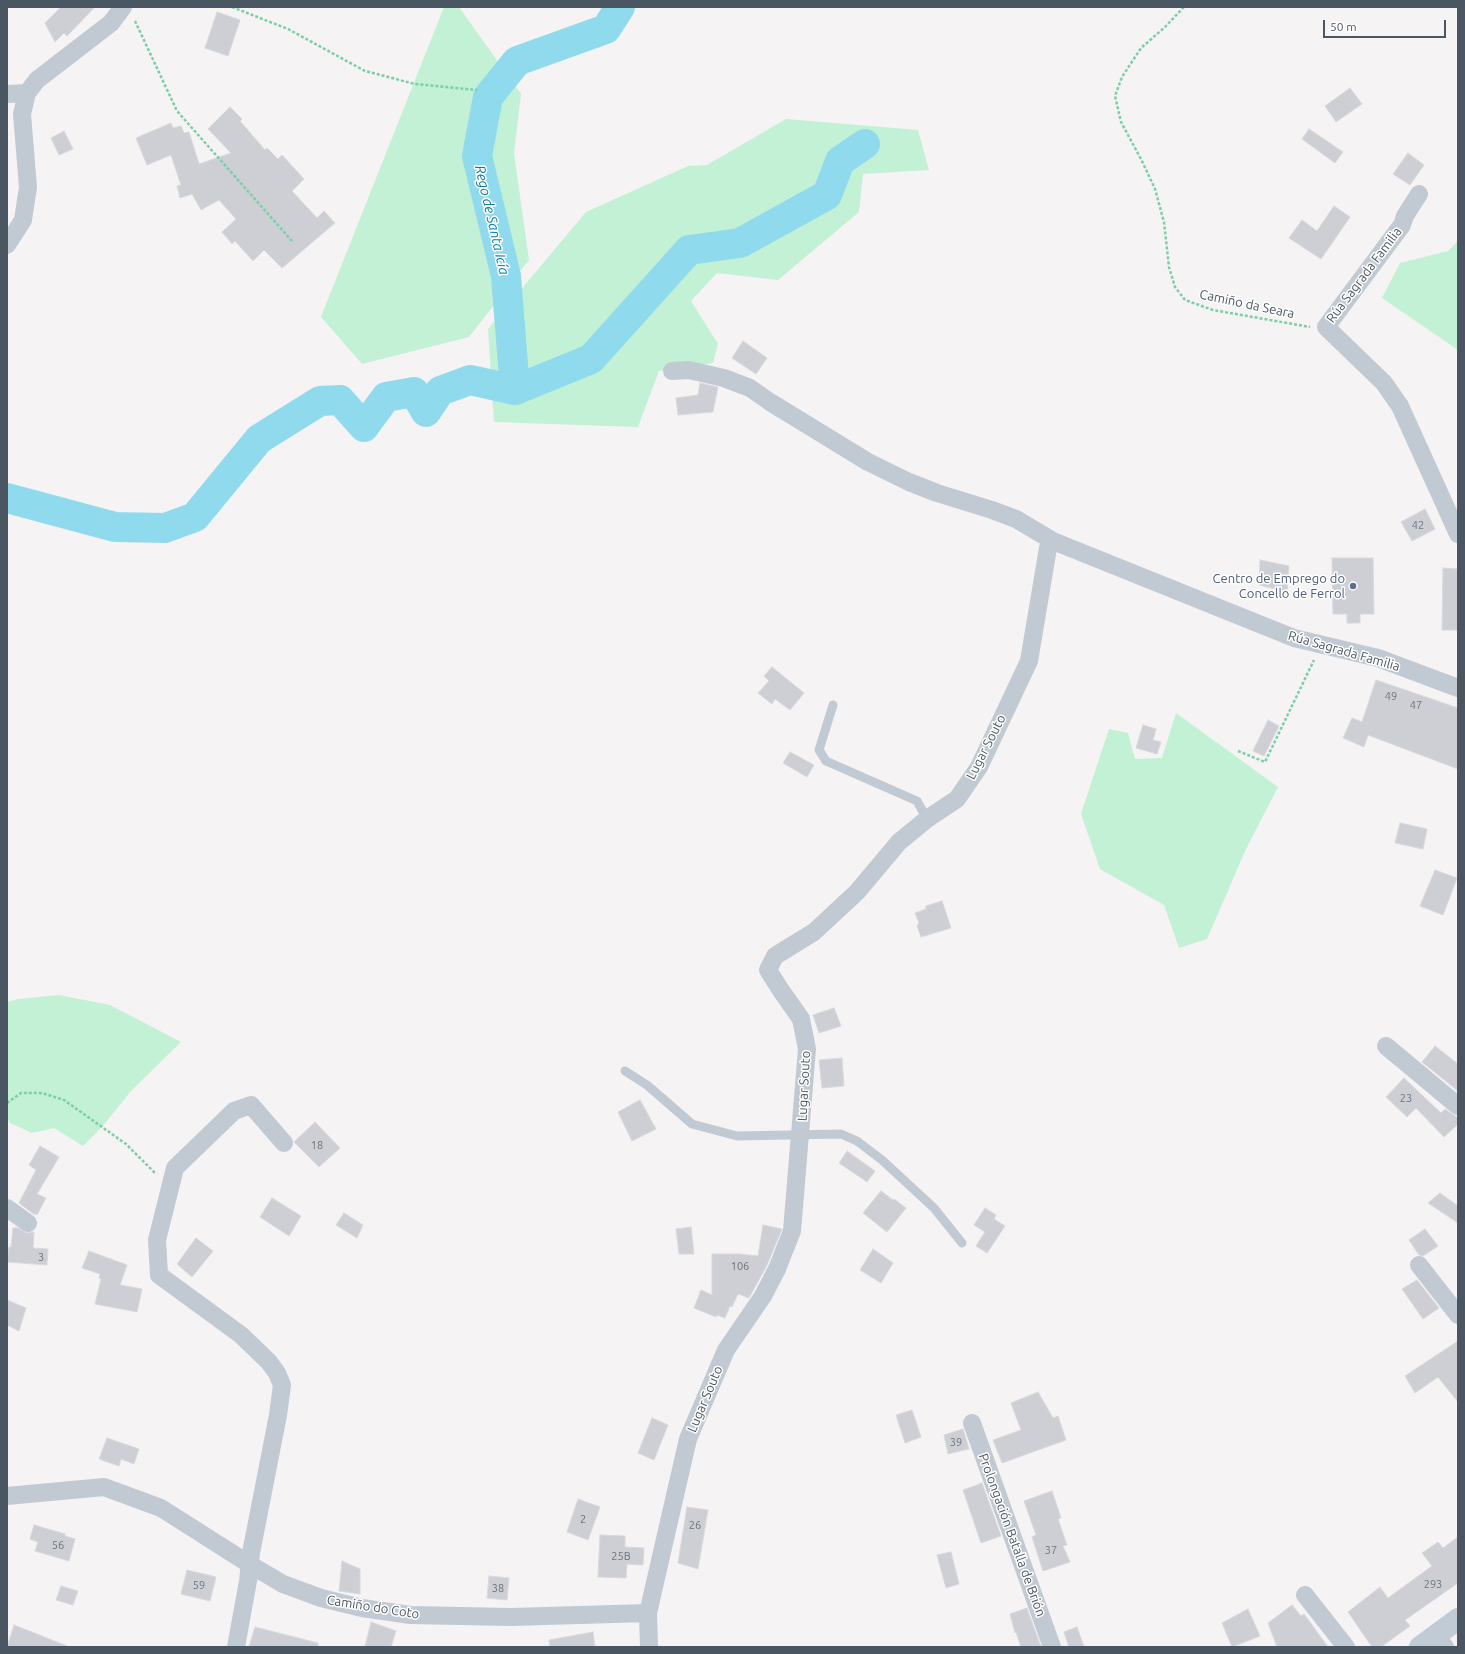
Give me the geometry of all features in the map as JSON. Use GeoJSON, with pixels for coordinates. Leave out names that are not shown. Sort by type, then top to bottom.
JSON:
{"type":"FeatureCollection","features":[{"type":"Feature","properties":{"kind":"main road"},"geometry":{"type":"LineString","coordinates":[[1433,1643],[1458,1619]]}},
{"type":"Feature","properties":{"kind":"street"},"geometry":{"type":"LineString","coordinates":[[7,245],[23,220],[28,187],[22,114],[27,93],[37,80],[127,10]]}},
{"type":"Feature","properties":{"kind":"street"},"geometry":{"type":"LineString","coordinates":[[7,94],[27,93]]}},
{"type":"Feature","properties":{"kind":"street","name":"Rúa Sagrada Familia"},"geometry":{"type":"LineString","coordinates":[[1420,194],[1402,225],[1326,327],[1384,383],[1400,406],[1458,534]]}},
{"type":"Feature","properties":{"kind":"street","name":"Rúa Sagrada Familia"},"geometry":{"type":"LineString","coordinates":[[672,371],[689,370],[724,378],[750,388],[835,442],[895,475],[937,494],[992,510],[1016,519],[1053,541],[1294,638],[1378,658],[1458,688]]}},
{"type":"Feature","properties":{"kind":"street","name":"Lugar Souto"},"geometry":{"type":"LineString","coordinates":[[649,1647],[648,1613],[688,1439],[726,1350],[763,1296],[778,1269],[792,1231],[807,1049],[801,1019],[768,970],[776,956],[814,932],[857,892],[899,842],[928,819],[957,799],[979,767],[1029,661],[1048,548],[1053,541]]}},
{"type":"Feature","properties":{"kind":"street"},"geometry":{"type":"LineString","coordinates":[[1386,1046],[1458,1106]]}},
{"type":"Feature","properties":{"kind":"street"},"geometry":{"type":"LineString","coordinates":[[236,1647],[248,1581],[249,1564],[269,1454],[278,1415],[282,1385],[277,1373],[269,1362],[241,1335],[159,1275],[157,1240],[175,1168],[234,1111],[250,1105],[284,1143]]}},
{"type":"Feature","properties":{"kind":"street"},"geometry":{"type":"LineString","coordinates":[[7,1208],[28,1222]]}},
{"type":"Feature","properties":{"kind":"street"},"geometry":{"type":"LineString","coordinates":[[1419,1265],[1458,1315]]}},
{"type":"Feature","properties":{"kind":"street","name":"Prolongación Batalla de Brión"},"geometry":{"type":"LineString","coordinates":[[972,1423],[1052,1647]]}},
{"type":"Feature","properties":{"kind":"street","name":"Camiño do Coto"},"geometry":{"type":"LineString","coordinates":[[7,1496],[104,1487],[161,1508],[282,1584],[321,1598],[362,1608],[410,1615],[511,1617],[648,1613]]}},
{"type":"Feature","properties":{"kind":"street"},"geometry":{"type":"LineString","coordinates":[[1305,1595],[1346,1647]]}},
{"type":"Feature","properties":{"kind":"lane"},"geometry":{"type":"LineString","coordinates":[[833,705],[819,750],[826,761],[918,801],[928,819]]}},
{"type":"Feature","properties":{"kind":"lane"},"geometry":{"type":"LineString","coordinates":[[625,1071],[647,1085],[692,1124],[737,1136],[841,1134],[857,1141],[882,1160],[934,1208],[962,1243]]}},
{"type":"Feature","properties":{"kind":"path"},"geometry":{"type":"LineString","coordinates":[[232,7],[288,29],[365,71],[415,84],[477,90]]}},
{"type":"Feature","properties":{"kind":"path","name":"Camiño da Seara"},"geometry":{"type":"LineString","coordinates":[[1184,7],[1165,27],[1141,48],[1122,77],[1115,96],[1121,122],[1155,189],[1164,222],[1169,267],[1175,287],[1185,300],[1212,310],[1309,328],[1326,327]]}},
{"type":"Feature","properties":{"kind":"path"},"geometry":{"type":"LineString","coordinates":[[127,10],[177,111],[292,241]]}},
{"type":"Feature","properties":{"kind":"path"},"geometry":{"type":"LineString","coordinates":[[1238,751],[1265,762],[1322,645]]}},
{"type":"Feature","properties":{"kind":"path"},"geometry":{"type":"LineString","coordinates":[[7,1103],[21,1093],[42,1093],[64,1100],[126,1144],[170,1189]]}},
{"type":"Feature","properties":{"kind":"green space"},"geometry":{"type":"Polygon","coordinates":[[[444,7],[459,7],[521,94],[514,153],[529,260],[469,337],[362,364],[321,317],[444,7]]]}},
{"type":"Feature","properties":{"kind":"green space"},"geometry":{"type":"Polygon","coordinates":[[[786,119],[918,130],[929,170],[863,174],[859,212],[778,280],[717,273],[691,301],[718,344],[713,363],[659,371],[638,427],[494,422],[488,329],[586,212],[688,166],[707,165],[786,119]]]}},
{"type":"Feature","properties":{"kind":"green space"},"geometry":{"type":"Polygon","coordinates":[[[1458,241],[1458,350],[1382,298],[1400,263],[1448,251],[1458,241]]]}},
{"type":"Feature","properties":{"kind":"green space"},"geometry":{"type":"Polygon","coordinates":[[[1176,713],[1278,787],[1246,849],[1207,939],[1179,948],[1164,905],[1100,869],[1081,814],[1109,729],[1128,733],[1135,759],[1162,758],[1176,713]]]}},
{"type":"Feature","properties":{"kind":"green space"},"geometry":{"type":"Polygon","coordinates":[[[59,995],[110,1005],[181,1042],[131,1091],[102,1127],[83,1146],[54,1128],[32,1133],[10,1123],[7,1116],[7,1002],[18,999],[59,995]]]}},
{"type":"Feature","properties":{"kind":"building"},"geometry":{"type":"Polygon","coordinates":[[[61,7],[95,7],[67,36],[64,33],[55,42],[45,23],[61,7]]]}},
{"type":"Feature","properties":{"kind":"building"},"geometry":{"type":"Polygon","coordinates":[[[217,12],[240,20],[228,56],[205,48],[217,12]]]}},
{"type":"Feature","properties":{"kind":"building"},"geometry":{"type":"Polygon","coordinates":[[[1350,88],[1362,104],[1336,122],[1325,106],[1350,88]]]}},
{"type":"Feature","properties":{"kind":"building"},"geometry":{"type":"Polygon","coordinates":[[[230,107],[242,119],[240,121],[265,150],[267,148],[278,159],[282,155],[304,179],[292,191],[317,218],[324,211],[335,223],[282,268],[264,250],[253,261],[235,241],[232,244],[222,232],[236,219],[219,200],[201,210],[192,194],[180,198],[177,186],[181,185],[171,155],[147,165],[136,138],[171,123],[173,128],[181,126],[184,133],[189,132],[199,164],[231,153],[208,129],[230,107]]]}},
{"type":"Feature","properties":{"kind":"building"},"geometry":{"type":"Polygon","coordinates":[[[1309,129],[1343,152],[1335,163],[1302,139],[1309,129]]]}},
{"type":"Feature","properties":{"kind":"building"},"geometry":{"type":"Polygon","coordinates":[[[64,131],[73,149],[59,155],[51,138],[64,131]]]}},
{"type":"Feature","properties":{"kind":"building"},"geometry":{"type":"Polygon","coordinates":[[[1408,153],[1424,165],[1410,185],[1393,174],[1408,153]]]}},
{"type":"Feature","properties":{"kind":"building"},"geometry":{"type":"Polygon","coordinates":[[[1334,206],[1350,217],[1321,259],[1289,238],[1302,220],[1317,231],[1334,206]]]}},
{"type":"Feature","properties":{"kind":"building"},"geometry":{"type":"Polygon","coordinates":[[[743,341],[767,358],[756,374],[732,358],[743,341]]]}},
{"type":"Feature","properties":{"kind":"building"},"geometry":{"type":"Polygon","coordinates":[[[700,383],[718,387],[713,412],[678,415],[676,398],[698,395],[700,383]]]}},
{"type":"Feature","properties":{"kind":"building"},"geometry":{"type":"Polygon","coordinates":[[[1425,509],[1435,529],[1412,541],[1401,522],[1425,509]]]}},
{"type":"Feature","properties":{"kind":"building","name":"Centro de Emprego do Concello de Ferrol"},"geometry":{"type":"Polygon","coordinates":[[[1332,558],[1373,558],[1374,614],[1360,614],[1360,623],[1347,623],[1347,614],[1333,614],[1332,558]]]}},
{"type":"Feature","properties":{"kind":"building"},"geometry":{"type":"Polygon","coordinates":[[[1260,560],[1289,566],[1287,592],[1259,585],[1260,560]]]}},
{"type":"Feature","properties":{"kind":"building"},"geometry":{"type":"Polygon","coordinates":[[[1443,568],[1458,569],[1458,630],[1442,630],[1443,568]]]}},
{"type":"Feature","properties":{"kind":"building"},"geometry":{"type":"Polygon","coordinates":[[[772,667],[804,693],[790,710],[775,699],[772,704],[758,693],[769,681],[764,676],[772,667]]]}},
{"type":"Feature","properties":{"kind":"building"},"geometry":{"type":"Polygon","coordinates":[[[1376,680],[1458,708],[1458,769],[1368,735],[1364,747],[1343,738],[1352,718],[1362,722],[1376,680]]]}},
{"type":"Feature","properties":{"kind":"building"},"geometry":{"type":"Polygon","coordinates":[[[1268,720],[1279,726],[1264,756],[1253,751],[1268,720]]]}},
{"type":"Feature","properties":{"kind":"building"},"geometry":{"type":"Polygon","coordinates":[[[1143,725],[1156,729],[1153,740],[1161,742],[1157,754],[1136,748],[1143,725]]]}},
{"type":"Feature","properties":{"kind":"building"},"geometry":{"type":"Polygon","coordinates":[[[790,752],[814,765],[807,777],[783,763],[790,752]]]}},
{"type":"Feature","properties":{"kind":"building"},"geometry":{"type":"Polygon","coordinates":[[[1400,823],[1427,829],[1423,849],[1395,843],[1400,823]]]}},
{"type":"Feature","properties":{"kind":"building"},"geometry":{"type":"Polygon","coordinates":[[[1435,870],[1457,878],[1443,915],[1420,906],[1435,870]]]}},
{"type":"Feature","properties":{"kind":"building"},"geometry":{"type":"Polygon","coordinates":[[[942,901],[951,928],[921,937],[917,926],[919,923],[915,913],[926,909],[926,906],[942,901]]]}},
{"type":"Feature","properties":{"kind":"building"},"geometry":{"type":"Polygon","coordinates":[[[834,1008],[841,1026],[819,1033],[813,1015],[834,1008]]]}},
{"type":"Feature","properties":{"kind":"building"},"geometry":{"type":"Polygon","coordinates":[[[1435,1046],[1458,1064],[1458,1091],[1422,1062],[1435,1046]]]}},
{"type":"Feature","properties":{"kind":"building"},"geometry":{"type":"Polygon","coordinates":[[[842,1058],[844,1086],[822,1088],[819,1060],[842,1058]]]}},
{"type":"Feature","properties":{"kind":"building"},"geometry":{"type":"Polygon","coordinates":[[[1404,1078],[1441,1113],[1445,1109],[1458,1118],[1458,1124],[1444,1137],[1416,1108],[1407,1117],[1386,1097],[1404,1078]]]}},
{"type":"Feature","properties":{"kind":"building"},"geometry":{"type":"Polygon","coordinates":[[[640,1100],[656,1129],[632,1141],[618,1112],[640,1100]]]}},
{"type":"Feature","properties":{"kind":"building"},"geometry":{"type":"Polygon","coordinates":[[[315,1122],[340,1148],[319,1167],[294,1142],[315,1122]]]}},
{"type":"Feature","properties":{"kind":"building"},"geometry":{"type":"Polygon","coordinates":[[[40,1146],[59,1157],[37,1194],[46,1198],[37,1215],[35,1213],[35,1215],[19,1203],[36,1170],[29,1165],[40,1146]]]}},
{"type":"Feature","properties":{"kind":"building"},"geometry":{"type":"Polygon","coordinates":[[[847,1151],[875,1171],[867,1182],[839,1163],[847,1151]]]}},
{"type":"Feature","properties":{"kind":"building"},"geometry":{"type":"Polygon","coordinates":[[[881,1191],[906,1208],[887,1232],[863,1213],[881,1191]]]}},
{"type":"Feature","properties":{"kind":"building"},"geometry":{"type":"Polygon","coordinates":[[[1440,1193],[1458,1206],[1458,1223],[1428,1203],[1440,1193]]]}},
{"type":"Feature","properties":{"kind":"building"},"geometry":{"type":"Polygon","coordinates":[[[272,1198],[301,1216],[289,1236],[260,1217],[272,1198]]]}},
{"type":"Feature","properties":{"kind":"building"},"geometry":{"type":"Polygon","coordinates":[[[985,1208],[996,1215],[994,1219],[1005,1226],[987,1253],[976,1246],[985,1232],[974,1225],[985,1208]]]}},
{"type":"Feature","properties":{"kind":"building"},"geometry":{"type":"Polygon","coordinates":[[[344,1213],[363,1225],[357,1238],[336,1225],[344,1213]]]}},
{"type":"Feature","properties":{"kind":"building"},"geometry":{"type":"Polygon","coordinates":[[[763,1225],[782,1229],[767,1265],[749,1298],[738,1294],[732,1307],[730,1306],[725,1318],[717,1315],[716,1317],[694,1308],[701,1290],[712,1295],[712,1254],[740,1254],[758,1256],[763,1225]]]}},
{"type":"Feature","properties":{"kind":"building"},"geometry":{"type":"Polygon","coordinates":[[[691,1227],[694,1254],[679,1254],[676,1229],[691,1227]]]}},
{"type":"Feature","properties":{"kind":"building"},"geometry":{"type":"Polygon","coordinates":[[[13,1228],[18,1228],[27,1233],[34,1232],[33,1248],[48,1249],[47,1265],[7,1262],[9,1247],[11,1247],[13,1228]]]}},
{"type":"Feature","properties":{"kind":"building"},"geometry":{"type":"Polygon","coordinates":[[[1425,1229],[1438,1246],[1423,1256],[1419,1255],[1409,1240],[1425,1229]]]}},
{"type":"Feature","properties":{"kind":"building"},"geometry":{"type":"Polygon","coordinates":[[[196,1238],[213,1251],[192,1277],[177,1264],[196,1238]]]}},
{"type":"Feature","properties":{"kind":"building"},"geometry":{"type":"Polygon","coordinates":[[[873,1249],[893,1263],[881,1283],[860,1270],[873,1249]]]}},
{"type":"Feature","properties":{"kind":"building"},"geometry":{"type":"Polygon","coordinates":[[[89,1251],[127,1265],[120,1285],[142,1289],[137,1312],[95,1304],[101,1279],[99,1278],[100,1274],[82,1268],[89,1251]]]}},
{"type":"Feature","properties":{"kind":"building"},"geometry":{"type":"Polygon","coordinates":[[[1417,1280],[1439,1308],[1423,1319],[1402,1289],[1417,1280]]]}},
{"type":"Feature","properties":{"kind":"building"},"geometry":{"type":"Polygon","coordinates":[[[7,1300],[26,1308],[19,1331],[7,1325],[7,1300]]]}},
{"type":"Feature","properties":{"kind":"building"},"geometry":{"type":"Polygon","coordinates":[[[1458,1341],[1458,1402],[1438,1377],[1415,1393],[1405,1376],[1458,1341]]]}},
{"type":"Feature","properties":{"kind":"building"},"geometry":{"type":"Polygon","coordinates":[[[1038,1392],[1053,1418],[1058,1416],[1066,1440],[1002,1463],[993,1440],[1021,1430],[1011,1403],[1038,1392]]]}},
{"type":"Feature","properties":{"kind":"building"},"geometry":{"type":"Polygon","coordinates":[[[912,1410],[921,1437],[905,1443],[896,1415],[912,1410]]]}},
{"type":"Feature","properties":{"kind":"building"},"geometry":{"type":"Polygon","coordinates":[[[652,1418],[668,1425],[654,1460],[638,1453],[652,1418]]]}},
{"type":"Feature","properties":{"kind":"building"},"geometry":{"type":"Polygon","coordinates":[[[963,1429],[969,1449],[948,1454],[944,1435],[963,1429]]]}},
{"type":"Feature","properties":{"kind":"building"},"geometry":{"type":"Polygon","coordinates":[[[107,1438],[139,1449],[134,1464],[121,1459],[119,1466],[99,1459],[107,1438]]]}},
{"type":"Feature","properties":{"kind":"building"},"geometry":{"type":"Polygon","coordinates":[[[982,1483],[1001,1536],[981,1543],[963,1490],[982,1483]]]}},
{"type":"Feature","properties":{"kind":"building"},"geometry":{"type":"Polygon","coordinates":[[[1052,1491],[1061,1518],[1058,1519],[1067,1545],[1063,1546],[1070,1562],[1043,1571],[1032,1537],[1036,1535],[1024,1501],[1052,1491]]]}},
{"type":"Feature","properties":{"kind":"building"},"geometry":{"type":"Polygon","coordinates":[[[578,1499],[600,1507],[588,1540],[567,1532],[578,1499]]]}},
{"type":"Feature","properties":{"kind":"building"},"geometry":{"type":"Polygon","coordinates":[[[687,1507],[708,1510],[698,1569],[678,1563],[687,1507]]]}},
{"type":"Feature","properties":{"kind":"building"},"geometry":{"type":"Polygon","coordinates":[[[34,1525],[65,1534],[65,1536],[75,1539],[69,1561],[35,1551],[38,1542],[30,1539],[34,1525]]]}},
{"type":"Feature","properties":{"kind":"building"},"geometry":{"type":"Polygon","coordinates":[[[600,1535],[625,1536],[625,1547],[644,1548],[643,1565],[627,1564],[626,1578],[598,1577],[600,1535]]]}},
{"type":"Feature","properties":{"kind":"building"},"geometry":{"type":"Polygon","coordinates":[[[1458,1537],[1458,1583],[1405,1620],[1410,1626],[1381,1647],[1372,1647],[1348,1612],[1380,1587],[1388,1598],[1432,1566],[1422,1553],[1438,1542],[1443,1548],[1458,1537]]]}},
{"type":"Feature","properties":{"kind":"building"},"geometry":{"type":"Polygon","coordinates":[[[951,1552],[959,1584],[946,1588],[937,1555],[951,1552]]]}},
{"type":"Feature","properties":{"kind":"building"},"geometry":{"type":"Polygon","coordinates":[[[342,1561],[360,1569],[360,1594],[339,1591],[342,1561]]]}},
{"type":"Feature","properties":{"kind":"building"},"geometry":{"type":"Polygon","coordinates":[[[187,1570],[216,1577],[210,1601],[181,1594],[187,1570]]]}},
{"type":"Feature","properties":{"kind":"building"},"geometry":{"type":"Polygon","coordinates":[[[489,1576],[509,1578],[507,1600],[487,1598],[489,1576]]]}},
{"type":"Feature","properties":{"kind":"building"},"geometry":{"type":"Polygon","coordinates":[[[61,1586],[78,1591],[73,1605],[56,1600],[61,1586]]]}},
{"type":"Feature","properties":{"kind":"building"},"geometry":{"type":"Polygon","coordinates":[[[1292,1605],[1301,1616],[1304,1614],[1328,1647],[1277,1647],[1268,1623],[1292,1605]]]}},
{"type":"Feature","properties":{"kind":"building"},"geometry":{"type":"Polygon","coordinates":[[[1027,1608],[1041,1647],[1021,1647],[1016,1632],[1015,1633],[1010,1614],[1027,1608]]]}},
{"type":"Feature","properties":{"kind":"building"},"geometry":{"type":"Polygon","coordinates":[[[1248,1609],[1260,1636],[1232,1647],[1222,1623],[1248,1609]]]}},
{"type":"Feature","properties":{"kind":"building"},"geometry":{"type":"Polygon","coordinates":[[[371,1622],[396,1631],[391,1647],[365,1647],[371,1622]]]}},
{"type":"Feature","properties":{"kind":"building"},"geometry":{"type":"Polygon","coordinates":[[[14,1625],[67,1646],[67,1647],[7,1647],[14,1625]]]}},
{"type":"Feature","properties":{"kind":"building"},"geometry":{"type":"Polygon","coordinates":[[[255,1627],[318,1643],[318,1647],[249,1647],[255,1627]]]}},
{"type":"Feature","properties":{"kind":"building"},"geometry":{"type":"Polygon","coordinates":[[[1077,1627],[1084,1647],[1069,1647],[1064,1632],[1077,1627]]]}},
{"type":"Feature","properties":{"kind":"building"},"geometry":{"type":"Polygon","coordinates":[[[593,1632],[595,1647],[550,1647],[549,1640],[593,1632]]]}},
{"type":"Feature","properties":{"kind":"waterway","name":"Rego de Santa Icía"},"geometry":{"type":"LineString","coordinates":[[515,390],[506,276],[477,156],[488,97],[517,61],[606,29],[620,7]]}},
{"type":"Feature","properties":{"kind":"waterway","name":"Rego de Santa Icía"},"geometry":{"type":"LineString","coordinates":[[7,498],[115,527],[165,528],[195,517],[259,439],[320,401],[340,400],[364,427],[386,397],[414,392],[426,412],[440,391],[470,380],[515,390],[591,359],[689,250],[740,243],[827,195],[840,161],[865,144]]}},
{"type":"Feature","properties":{"kind":"place","name":"Centro de Emprego do Concello de Ferrol"},"geometry":{"type":"Point","coordinates":[1353,586]}}]}
